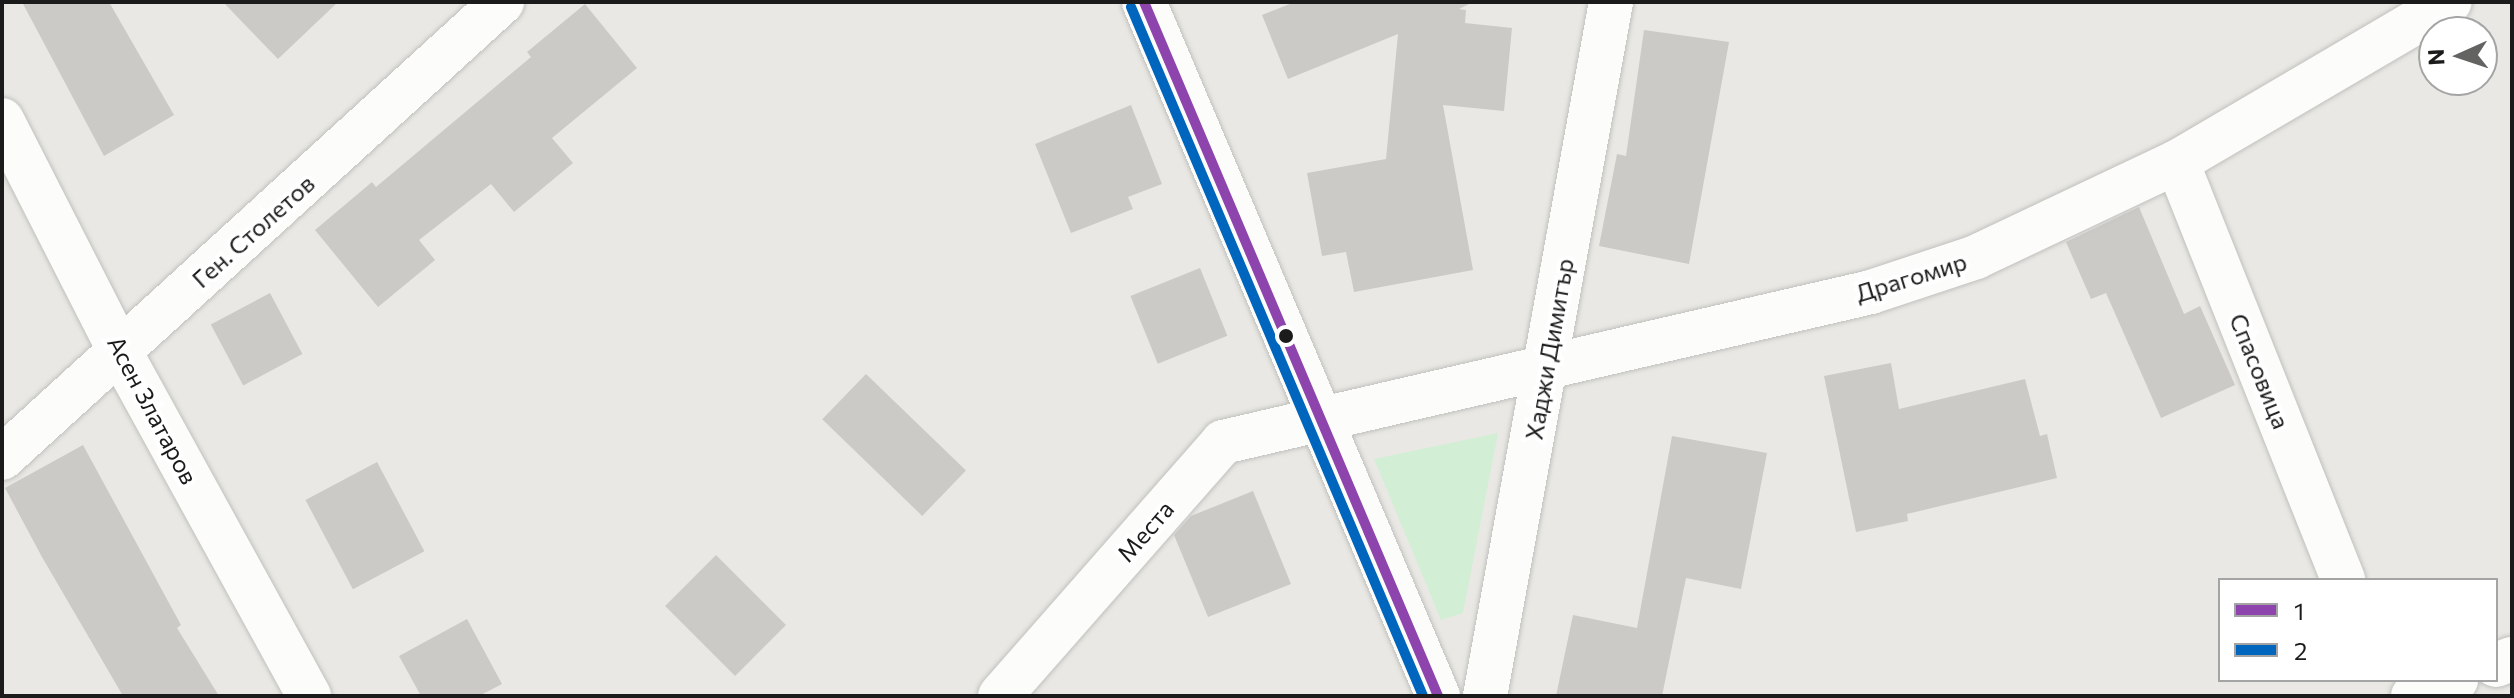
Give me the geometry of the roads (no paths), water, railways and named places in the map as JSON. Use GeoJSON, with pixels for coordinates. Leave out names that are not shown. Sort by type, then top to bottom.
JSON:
{"type":"FeatureCollection","features":[{"type":"Feature","properties":{"kind":"street","name":"Ген. Столетов"},"geometry":{"type":"LineString","coordinates":[[2,458],[502,2]]}},
{"type":"Feature","properties":{"kind":"street"},"geometry":{"type":"LineString","coordinates":[[1144,2],[1438,696]]}},
{"type":"Feature","properties":{"kind":"street","name":"Хаджи Димитър"},"geometry":{"type":"LineString","coordinates":[[1485,696],[1547,368],[1611,2]]}},
{"type":"Feature","properties":{"kind":"street","name":"Драгомир"},"geometry":{"type":"LineString","coordinates":[[1322,420],[1871,292],[1976,257],[2177,162],[2450,2]]}},
{"type":"Feature","properties":{"kind":"street","name":"Асен Златаров"},"geometry":{"type":"LineString","coordinates":[[2,120],[120,352],[309,696]]}},
{"type":"Feature","properties":{"kind":"street","name":"Спасовица"},"geometry":{"type":"LineString","coordinates":[[2177,162],[2342,578]]}},
{"type":"Feature","properties":{"kind":"street","name":"Места"},"geometry":{"type":"LineString","coordinates":[[1000,696],[1223,442],[1322,420]]}},
{"type":"Feature","properties":{"kind":"street"},"geometry":{"type":"LineString","coordinates":[[2413,696],[2451,682]]}}]}
